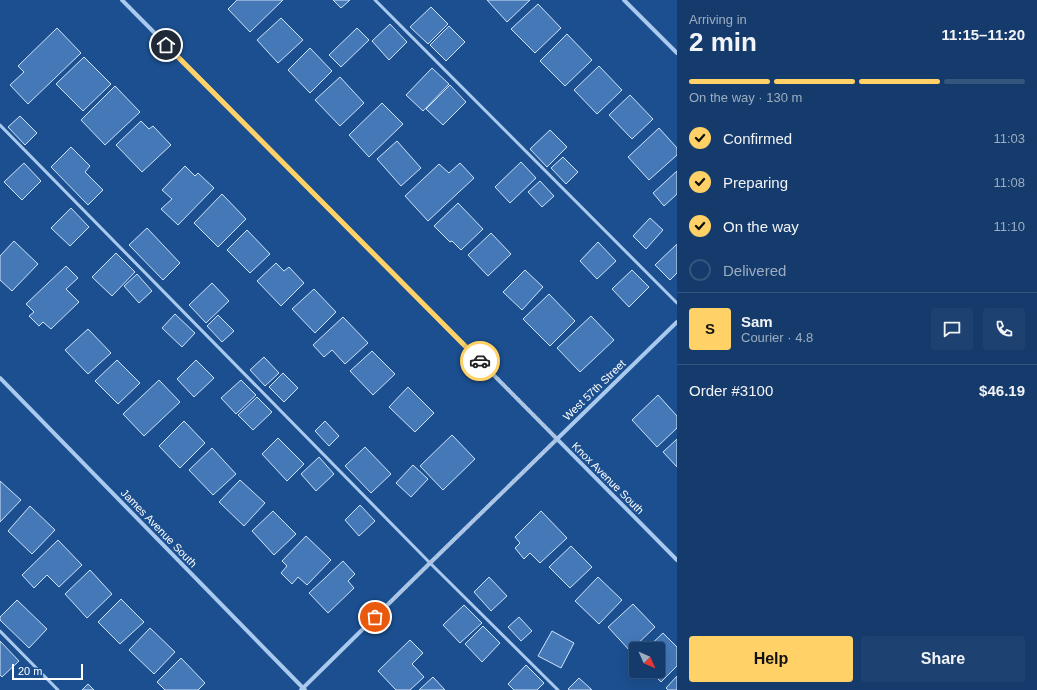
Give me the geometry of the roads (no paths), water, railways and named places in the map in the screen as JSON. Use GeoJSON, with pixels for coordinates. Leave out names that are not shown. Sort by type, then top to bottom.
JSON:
{"type":"FeatureCollection","features":[{"type":"Feature","properties":{"kind":"street","name":"Knox Avenue South"},"geometry":{"type":"LineString","coordinates":[[122,0],[677,560]]}},
{"type":"Feature","properties":{"kind":"street"},"geometry":{"type":"LineString","coordinates":[[624,0],[677,53]]}},
{"type":"Feature","properties":{"kind":"street","name":"West 57th Street"},"geometry":{"type":"LineString","coordinates":[[303,689],[677,322]]}},
{"type":"Feature","properties":{"kind":"street","name":"James Avenue South"},"geometry":{"type":"LineString","coordinates":[[0,378],[303,689]]}},
{"type":"Feature","properties":{"kind":"lane"},"geometry":{"type":"LineString","coordinates":[[375,0],[677,303]]}},
{"type":"Feature","properties":{"kind":"lane"},"geometry":{"type":"LineString","coordinates":[[0,125],[430,563],[558,690]]}},
{"type":"Feature","properties":{"kind":"lane"},"geometry":{"type":"LineString","coordinates":[[0,631],[58,690]]}}]}
